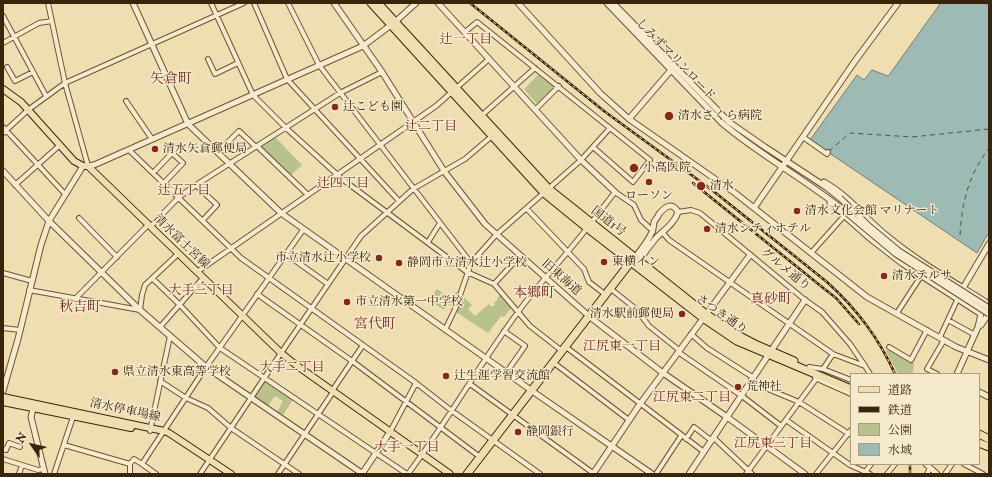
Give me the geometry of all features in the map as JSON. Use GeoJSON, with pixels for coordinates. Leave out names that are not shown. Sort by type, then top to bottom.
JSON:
{"type":"FeatureCollection","features":[{"type":"Feature","properties":{"kind":"highway","name":"国道1号"},"geometry":{"type":"LineString","coordinates":[[371,3],[393,23],[546,191],[635,261]]}},
{"type":"Feature","properties":{"kind":"highway","name":"国道1号"},"geometry":{"type":"LineString","coordinates":[[378,3],[393,23]]}},
{"type":"Feature","properties":{"kind":"highway","name":"国道1号"},"geometry":{"type":"LineString","coordinates":[[454,90],[481,116],[494,134]]}},
{"type":"Feature","properties":{"kind":"highway"},"geometry":{"type":"LineString","coordinates":[[467,474],[515,416],[635,261]]}},
{"type":"Feature","properties":{"kind":"highway","name":"さつき通り"},"geometry":{"type":"LineString","coordinates":[[635,261],[705,316],[734,333],[770,353],[807,369],[850,385]]}},
{"type":"Feature","properties":{"kind":"highway"},"geometry":{"type":"LineString","coordinates":[[591,318],[606,295],[613,290]]}},
{"type":"Feature","properties":{"kind":"highway","name":"さつき通り"},"geometry":{"type":"LineString","coordinates":[[820,374],[850,389]]}},
{"type":"Feature","properties":{"kind":"highway"},"geometry":{"type":"LineString","coordinates":[[980,435],[989,445]]}},
{"type":"Feature","properties":{"kind":"highway"},"geometry":{"type":"LineString","coordinates":[[980,439],[989,445]]}},
{"type":"Feature","properties":{"kind":"highway"},"geometry":{"type":"LineString","coordinates":[[472,474],[494,442]]}},
{"type":"Feature","properties":{"kind":"main road","name":"清水富士宮線"},"geometry":{"type":"LineString","coordinates":[[3,89],[21,102],[74,161],[86,166],[281,353],[332,391],[450,474]]}},
{"type":"Feature","properties":{"kind":"main road","name":"清水停車場線"},"geometry":{"type":"LineString","coordinates":[[3,397],[73,417],[150,430]]}},
{"type":"Feature","properties":{"kind":"main road","name":"清水停車場線"},"geometry":{"type":"LineString","coordinates":[[3,402],[163,433],[231,474]]}},
{"type":"Feature","properties":{"kind":"main road","name":"清水停車場線"},"geometry":{"type":"LineString","coordinates":[[209,461],[224,474]]}},
{"type":"Feature","properties":{"kind":"street"},"geometry":{"type":"LineString","coordinates":[[48,3],[65,83],[86,166]]}},
{"type":"Feature","properties":{"kind":"street"},"geometry":{"type":"LineString","coordinates":[[133,3],[188,124],[281,213],[486,359],[652,474]]}},
{"type":"Feature","properties":{"kind":"street"},"geometry":{"type":"LineString","coordinates":[[211,3],[253,95],[336,174],[467,272],[494,284],[530,326],[566,349],[704,452]]}},
{"type":"Feature","properties":{"kind":"street"},"geometry":{"type":"LineString","coordinates":[[64,194],[4,130],[46,96],[65,83],[244,3]]}},
{"type":"Feature","properties":{"kind":"street"},"geometry":{"type":"LineString","coordinates":[[254,3],[287,79],[399,201]]}},
{"type":"Feature","properties":{"kind":"street"},"geometry":{"type":"LineString","coordinates":[[288,3],[319,65],[471,263]]}},
{"type":"Feature","properties":{"kind":"street","name":"旧東海道"},"geometry":{"type":"LineString","coordinates":[[334,3],[382,72],[444,171],[480,218],[496,235],[591,318],[663,373],[727,417],[805,474]]}},
{"type":"Feature","properties":{"kind":"street"},"geometry":{"type":"LineString","coordinates":[[3,391],[49,221],[64,194],[86,166],[94,165],[129,150],[363,46],[416,3]]}},
{"type":"Feature","properties":{"kind":"street"},"geometry":{"type":"LineString","coordinates":[[438,3],[581,160],[615,192],[634,205],[641,220],[653,231]]}},
{"type":"Feature","properties":{"kind":"street"},"geometry":{"type":"LineString","coordinates":[[518,3],[600,93],[629,119],[735,193],[867,296],[942,339],[967,352],[989,360]]}},
{"type":"Feature","properties":{"kind":"street","name":"しみずマリンロード"},"geometry":{"type":"LineString","coordinates":[[606,3],[722,123],[736,135],[810,184],[846,214]]}},
{"type":"Feature","properties":{"kind":"street","name":"しみずマリンロード"},"geometry":{"type":"LineString","coordinates":[[613,3],[729,122],[826,187],[899,251],[989,308]]}},
{"type":"Feature","properties":{"kind":"street"},"geometry":{"type":"LineString","coordinates":[[754,208],[855,61],[898,3]]}},
{"type":"Feature","properties":{"kind":"street"},"geometry":{"type":"LineString","coordinates":[[3,16],[46,96]]}},
{"type":"Feature","properties":{"kind":"street"},"geometry":{"type":"LineString","coordinates":[[3,43],[39,23],[52,21]]}},
{"type":"Feature","properties":{"kind":"street"},"geometry":{"type":"LineString","coordinates":[[465,32],[477,22],[650,160],[633,182],[593,147]]}},
{"type":"Feature","properties":{"kind":"street"},"geometry":{"type":"LineString","coordinates":[[208,59],[215,74],[238,63]]}},
{"type":"Feature","properties":{"kind":"street"},"geometry":{"type":"LineString","coordinates":[[197,272],[359,158],[436,106],[490,59]]}},
{"type":"Feature","properties":{"kind":"street"},"geometry":{"type":"LineString","coordinates":[[7,67],[15,81],[33,72]]}},
{"type":"Feature","properties":{"kind":"street"},"geometry":{"type":"LineString","coordinates":[[481,116],[536,68]]}},
{"type":"Feature","properties":{"kind":"street"},"geometry":{"type":"LineString","coordinates":[[629,119],[671,70]]}},
{"type":"Feature","properties":{"kind":"street"},"geometry":{"type":"LineString","coordinates":[[76,298],[178,197],[340,93],[382,72]]}},
{"type":"Feature","properties":{"kind":"street"},"geometry":{"type":"LineString","coordinates":[[535,110],[559,86]]}},
{"type":"Feature","properties":{"kind":"street"},"geometry":{"type":"LineString","coordinates":[[126,101],[152,139]]}},
{"type":"Feature","properties":{"kind":"street"},"geometry":{"type":"LineString","coordinates":[[445,330],[456,307],[471,263],[496,235],[581,160],[610,128]]}},
{"type":"Feature","properties":{"kind":"street"},"geometry":{"type":"LineString","coordinates":[[218,152],[239,131],[308,195]]}},
{"type":"Feature","properties":{"kind":"street"},"geometry":{"type":"LineString","coordinates":[[200,474],[361,236],[413,188],[465,159],[494,134]]}},
{"type":"Feature","properties":{"kind":"street"},"geometry":{"type":"LineString","coordinates":[[803,137],[827,154],[828,152]]}},
{"type":"Feature","properties":{"kind":"street"},"geometry":{"type":"LineString","coordinates":[[16,185],[60,145]]}},
{"type":"Feature","properties":{"kind":"street"},"geometry":{"type":"LineString","coordinates":[[129,150],[241,258],[540,474]]}},
{"type":"Feature","properties":{"kind":"street"},"geometry":{"type":"LineString","coordinates":[[153,173],[172,153],[183,163],[164,183]]}},
{"type":"Feature","properties":{"kind":"street"},"geometry":{"type":"LineString","coordinates":[[3,171],[49,221],[140,310],[206,367],[362,474],[390,432],[416,383]]}},
{"type":"Feature","properties":{"kind":"street"},"geometry":{"type":"LineString","coordinates":[[805,173],[821,180],[841,193],[886,236],[928,266],[987,302]]}},
{"type":"Feature","properties":{"kind":"street"},"geometry":{"type":"LineString","coordinates":[[196,185],[217,205],[203,220]]}},
{"type":"Feature","properties":{"kind":"street"},"geometry":{"type":"LineString","coordinates":[[152,278],[220,348],[408,474],[452,411],[504,331],[545,277],[569,253],[615,192]]}},
{"type":"Feature","properties":{"kind":"street"},"geometry":{"type":"LineString","coordinates":[[672,205],[678,212],[676,217],[663,233],[635,261],[653,231],[654,222],[666,207],[672,205]]}},
{"type":"Feature","properties":{"kind":"street"},"geometry":{"type":"LineString","coordinates":[[527,209],[585,271],[589,282],[606,295]]}},
{"type":"Feature","properties":{"kind":"street","name":"グルメ通り"},"geometry":{"type":"LineString","coordinates":[[678,212],[691,210],[700,213],[805,300],[822,312],[850,344],[869,373]]}},
{"type":"Feature","properties":{"kind":"street"},"geometry":{"type":"LineString","coordinates":[[811,253],[846,214]]}},
{"type":"Feature","properties":{"kind":"street"},"geometry":{"type":"LineString","coordinates":[[846,214],[888,253],[981,314],[975,335],[957,373]]}},
{"type":"Feature","properties":{"kind":"street"},"geometry":{"type":"LineString","coordinates":[[846,214],[896,254],[989,313],[982,324],[978,327]]}},
{"type":"Feature","properties":{"kind":"street"},"geometry":{"type":"LineString","coordinates":[[79,218],[117,257]]}},
{"type":"Feature","properties":{"kind":"street"},"geometry":{"type":"LineString","coordinates":[[428,242],[440,223]]}},
{"type":"Feature","properties":{"kind":"street"},"geometry":{"type":"LineString","coordinates":[[142,464],[206,367],[303,230]]}},
{"type":"Feature","properties":{"kind":"street"},"geometry":{"type":"LineString","coordinates":[[663,233],[669,240],[730,284],[833,354],[865,366]]}},
{"type":"Feature","properties":{"kind":"street"},"geometry":{"type":"LineString","coordinates":[[924,373],[942,339],[948,320],[963,288],[989,244]]}},
{"type":"Feature","properties":{"kind":"street"},"geometry":{"type":"LineString","coordinates":[[140,310],[145,285],[178,254]]}},
{"type":"Feature","properties":{"kind":"street"},"geometry":{"type":"LineString","coordinates":[[286,254],[328,284]]}},
{"type":"Feature","properties":{"kind":"street"},"geometry":{"type":"LineString","coordinates":[[470,384],[593,474],[640,404],[750,255]]}},
{"type":"Feature","properties":{"kind":"street"},"geometry":{"type":"LineString","coordinates":[[494,284],[520,256]]}},
{"type":"Feature","properties":{"kind":"street"},"geometry":{"type":"LineString","coordinates":[[897,313],[928,266]]}},
{"type":"Feature","properties":{"kind":"street"},"geometry":{"type":"LineString","coordinates":[[3,273],[32,281]]}},
{"type":"Feature","properties":{"kind":"street"},"geometry":{"type":"LineString","coordinates":[[160,327],[203,278]]}},
{"type":"Feature","properties":{"kind":"street"},"geometry":{"type":"LineString","coordinates":[[30,290],[140,310]]}},
{"type":"Feature","properties":{"kind":"street"},"geometry":{"type":"LineString","coordinates":[[613,290],[636,309],[649,326],[678,351],[742,396],[781,426]]}},
{"type":"Feature","properties":{"kind":"street"},"geometry":{"type":"LineString","coordinates":[[258,294],[352,361],[480,457]]}},
{"type":"Feature","properties":{"kind":"street"},"geometry":{"type":"LineString","coordinates":[[689,474],[805,300]]}},
{"type":"Feature","properties":{"kind":"street"},"geometry":{"type":"LineString","coordinates":[[948,320],[975,335]]}},
{"type":"Feature","properties":{"kind":"street"},"geometry":{"type":"LineString","coordinates":[[3,328],[20,330]]}},
{"type":"Feature","properties":{"kind":"street"},"geometry":{"type":"LineString","coordinates":[[889,347],[911,360],[927,330]]}},
{"type":"Feature","properties":{"kind":"street"},"geometry":{"type":"LineString","coordinates":[[504,331],[525,346],[506,373]]}},
{"type":"Feature","properties":{"kind":"street"},"geometry":{"type":"LineString","coordinates":[[691,334],[707,348],[753,380],[799,402],[850,432],[816,474]]}},
{"type":"Feature","properties":{"kind":"street"},"geometry":{"type":"LineString","coordinates":[[150,430],[170,336]]}},
{"type":"Feature","properties":{"kind":"street"},"geometry":{"type":"LineString","coordinates":[[278,474],[363,345]]}},
{"type":"Feature","properties":{"kind":"street"},"geometry":{"type":"LineString","coordinates":[[747,472],[820,374],[833,354]]}},
{"type":"Feature","properties":{"kind":"street"},"geometry":{"type":"LineString","coordinates":[[555,364],[629,420]]}},
{"type":"Feature","properties":{"kind":"street"},"geometry":{"type":"LineString","coordinates":[[926,369],[935,373]]}},
{"type":"Feature","properties":{"kind":"street"},"geometry":{"type":"LineString","coordinates":[[820,374],[850,380]]}},
{"type":"Feature","properties":{"kind":"street"},"geometry":{"type":"LineString","coordinates":[[820,374],[850,393]]}},
{"type":"Feature","properties":{"kind":"street"},"geometry":{"type":"LineString","coordinates":[[160,381],[186,398],[208,408],[231,428],[299,474]]}},
{"type":"Feature","properties":{"kind":"street"},"geometry":{"type":"LineString","coordinates":[[34,407],[31,417],[44,472]]}},
{"type":"Feature","properties":{"kind":"street"},"geometry":{"type":"LineString","coordinates":[[54,474],[73,417]]}},
{"type":"Feature","properties":{"kind":"street"},"geometry":{"type":"LineString","coordinates":[[786,420],[850,466],[868,473]]}},
{"type":"Feature","properties":{"kind":"street"},"geometry":{"type":"LineString","coordinates":[[686,439],[694,427],[713,439],[747,472],[752,474]]}},
{"type":"Feature","properties":{"kind":"street"},"geometry":{"type":"LineString","coordinates":[[656,474],[681,436]]}},
{"type":"Feature","properties":{"kind":"street"},"geometry":{"type":"LineString","coordinates":[[3,449],[6,450],[8,443],[20,447]]}},
{"type":"Feature","properties":{"kind":"street"},"geometry":{"type":"LineString","coordinates":[[64,445],[130,464]]}},
{"type":"Feature","properties":{"kind":"street"},"geometry":{"type":"LineString","coordinates":[[3,459],[44,472]]}},
{"type":"Feature","properties":{"kind":"street"},"geometry":{"type":"LineString","coordinates":[[130,474],[130,464],[134,459],[156,474]]}},
{"type":"Feature","properties":{"kind":"street"},"geometry":{"type":"LineString","coordinates":[[19,474],[22,465]]}},
{"type":"Feature","properties":{"kind":"street"},"geometry":{"type":"LineString","coordinates":[[887,474],[895,465]]}},
{"type":"Feature","properties":{"kind":"street"},"geometry":{"type":"LineString","coordinates":[[945,474],[951,465]]}},
{"type":"Feature","properties":{"kind":"street"},"geometry":{"type":"LineString","coordinates":[[966,465],[983,474]]}},
{"type":"Feature","properties":{"kind":"street"},"geometry":{"type":"LineString","coordinates":[[927,474],[928,466]]}},
{"type":"Feature","properties":{"kind":"street"},"geometry":{"type":"LineString","coordinates":[[928,466],[937,474]]}},
{"type":"Feature","properties":{"kind":"green space"},"geometry":{"type":"Polygon","coordinates":[[[540,73],[555,85],[555,87],[537,104],[524,89],[540,73]]]}},
{"type":"Feature","properties":{"kind":"green space"},"geometry":{"type":"Polygon","coordinates":[[[275,137],[302,165],[290,176],[260,147],[275,137]]]}},
{"type":"Feature","properties":{"kind":"green space"},"geometry":{"type":"Polygon","coordinates":[[[437,289],[450,298],[458,291],[453,307],[448,304],[444,310],[429,300],[437,289]]]}},
{"type":"Feature","properties":{"kind":"green space"},"geometry":{"type":"Polygon","coordinates":[[[501,294],[512,307],[504,317],[501,316],[488,333],[456,312],[462,295],[472,305],[468,309],[475,316],[489,304],[492,307],[495,305],[494,303],[501,294]]]}},
{"type":"Feature","properties":{"kind":"green space"},"geometry":{"type":"Polygon","coordinates":[[[889,349],[914,363],[913,373],[897,373],[886,351],[889,349]]]}},
{"type":"Feature","properties":{"kind":"green space"},"geometry":{"type":"Polygon","coordinates":[[[266,380],[294,398],[283,415],[277,412],[283,401],[275,396],[268,406],[255,397],[266,380]]]}},
{"type":"Feature","properties":{"kind":"water"},"geometry":{"type":"Polygon","coordinates":[[[941,3],[984,3],[989,6],[989,232],[977,253],[810,140],[857,75],[864,80],[872,70],[888,76],[941,3]]]}},
{"type":"Feature","properties":{"kind":"ferry route"},"geometry":{"type":"LineString","coordinates":[[829,151],[850,133],[912,137],[989,129]]}},
{"type":"Feature","properties":{"kind":"ferry route"},"geometry":{"type":"LineString","coordinates":[[960,235],[962,211],[967,190],[976,169],[989,148]]}},
{"type":"Feature","properties":{"kind":"railway"},"geometry":{"type":"LineString","coordinates":[[470,3],[604,111],[712,190],[827,282],[848,302],[866,324],[882,348],[895,373]]}},
{"type":"Feature","properties":{"kind":"railway"},"geometry":{"type":"LineString","coordinates":[[693,183],[836,298],[859,324]]}},
{"type":"Feature","properties":{"kind":"railway"},"geometry":{"type":"LineString","coordinates":[[910,465],[910,474]]}},
{"type":"Feature","properties":{"kind":"place","name":"辻こども園"},"geometry":{"type":"Point","coordinates":[335,107]}},
{"type":"Feature","properties":{"kind":"place","name":"清水さくら病院"},"geometry":{"type":"Point","coordinates":[669,116]}},
{"type":"Feature","properties":{"kind":"place","name":"清水矢倉郵便局"},"geometry":{"type":"Point","coordinates":[155,149]}},
{"type":"Feature","properties":{"kind":"place","name":"小高医院"},"geometry":{"type":"Point","coordinates":[634,168]}},
{"type":"Feature","properties":{"kind":"place","name":"ローソン"},"geometry":{"type":"Point","coordinates":[649,182]}},
{"type":"Feature","properties":{"kind":"place","name":"清水"},"geometry":{"type":"Point","coordinates":[701,186]}},
{"type":"Feature","properties":{"kind":"place","name":"清水文化会館 マリナート"},"geometry":{"type":"Point","coordinates":[797,211]}},
{"type":"Feature","properties":{"kind":"place","name":"清水シティホテル"},"geometry":{"type":"Point","coordinates":[707,229]}},
{"type":"Feature","properties":{"kind":"place","name":"市立清水辻小学校"},"geometry":{"type":"Point","coordinates":[379,258]}},
{"type":"Feature","properties":{"kind":"place","name":"東横イン"},"geometry":{"type":"Point","coordinates":[604,262]}},
{"type":"Feature","properties":{"kind":"place","name":"静岡市立清水辻小学校"},"geometry":{"type":"Point","coordinates":[399,263]}},
{"type":"Feature","properties":{"kind":"place","name":"清水テルサ"},"geometry":{"type":"Point","coordinates":[884,276]}},
{"type":"Feature","properties":{"kind":"place","name":"市立清水第一中学校"},"geometry":{"type":"Point","coordinates":[347,302]}},
{"type":"Feature","properties":{"kind":"place","name":"清水駅前郵便局"},"geometry":{"type":"Point","coordinates":[682,314]}},
{"type":"Feature","properties":{"kind":"place","name":"県立清水東高等学校"},"geometry":{"type":"Point","coordinates":[115,372]}},
{"type":"Feature","properties":{"kind":"place","name":"辻生涯学習交流館"},"geometry":{"type":"Point","coordinates":[446,376]}},
{"type":"Feature","properties":{"kind":"place","name":"荒神社"},"geometry":{"type":"Point","coordinates":[738,387]}},
{"type":"Feature","properties":{"kind":"place","name":"静岡銀行"},"geometry":{"type":"Point","coordinates":[518,432]}},
{"type":"Feature","properties":{"kind":"district","name":"辻一丁目"},"geometry":{"type":"Point","coordinates":[466,40]}},
{"type":"Feature","properties":{"kind":"district","name":"矢倉町"},"geometry":{"type":"Point","coordinates":[171,80]}},
{"type":"Feature","properties":{"kind":"district","name":"辻二丁目"},"geometry":{"type":"Point","coordinates":[431,127]}},
{"type":"Feature","properties":{"kind":"district","name":"辻四丁目"},"geometry":{"type":"Point","coordinates":[343,184]}},
{"type":"Feature","properties":{"kind":"district","name":"辻五丁目"},"geometry":{"type":"Point","coordinates":[184,191]}},
{"type":"Feature","properties":{"kind":"district","name":"大手三丁目"},"geometry":{"type":"Point","coordinates":[201,291]}},
{"type":"Feature","properties":{"kind":"district","name":"本郷町"},"geometry":{"type":"Point","coordinates":[534,294]}},
{"type":"Feature","properties":{"kind":"district","name":"真砂町"},"geometry":{"type":"Point","coordinates":[771,300]}},
{"type":"Feature","properties":{"kind":"district","name":"秋吉町"},"geometry":{"type":"Point","coordinates":[80,308]}},
{"type":"Feature","properties":{"kind":"district","name":"宮代町"},"geometry":{"type":"Point","coordinates":[375,325]}},
{"type":"Feature","properties":{"kind":"district","name":"江尻東一丁目"},"geometry":{"type":"Point","coordinates":[622,347]}},
{"type":"Feature","properties":{"kind":"district","name":"大手二丁目"},"geometry":{"type":"Point","coordinates":[292,368]}},
{"type":"Feature","properties":{"kind":"district","name":"江尻東二丁目"},"geometry":{"type":"Point","coordinates":[692,398]}},
{"type":"Feature","properties":{"kind":"district","name":"江尻東三丁目"},"geometry":{"type":"Point","coordinates":[773,444]}},
{"type":"Feature","properties":{"kind":"district","name":"大手一丁目"},"geometry":{"type":"Point","coordinates":[407,448]}}]}
